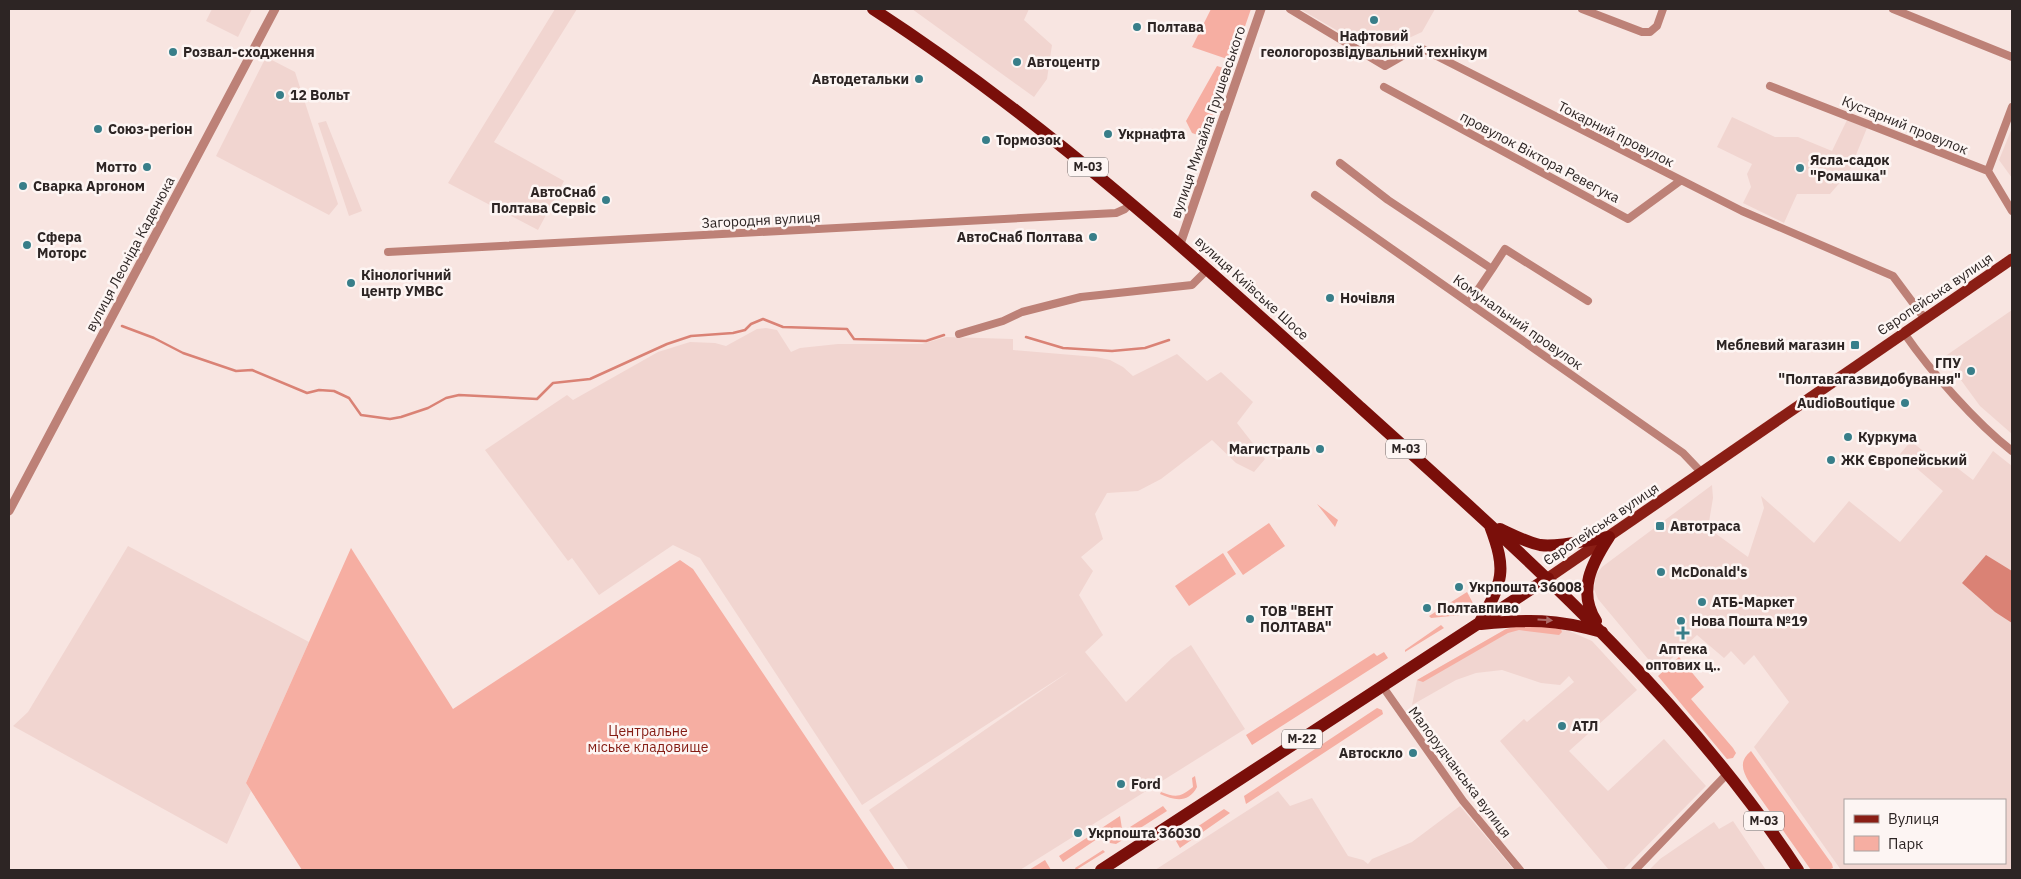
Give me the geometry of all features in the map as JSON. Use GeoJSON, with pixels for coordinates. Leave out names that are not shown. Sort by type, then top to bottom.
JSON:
{"type":"FeatureCollection","features":[{"type":"Feature","properties":{"kind":"highway","name":"вулиця Київське Шосе"},"geometry":{"type":"LineString","coordinates":[[873,9],[1006,101],[1131,202],[1208,269],[1489,523],[1604,633]]}},
{"type":"Feature","properties":{"kind":"highway"},"geometry":{"type":"LineString","coordinates":[[1489,523],[1526,541],[1541,545],[1553,546],[1609,537]]}},
{"type":"Feature","properties":{"kind":"highway"},"geometry":{"type":"LineString","coordinates":[[1479,624],[1499,586],[1501,576],[1499,552],[1489,523]]}},
{"type":"Feature","properties":{"kind":"highway"},"geometry":{"type":"LineString","coordinates":[[1604,633],[1589,607],[1586,590],[1593,563],[1609,537]]}},
{"type":"Feature","properties":{"kind":"highway","name":"Європейська вулиця"},"geometry":{"type":"LineString","coordinates":[[1101,870],[1548,578]]}},
{"type":"Feature","properties":{"kind":"highway"},"geometry":{"type":"LineString","coordinates":[[1479,624],[1551,620],[1604,633]]}},
{"type":"Feature","properties":{"kind":"highway","name":"М-03"},"geometry":{"type":"LineString","coordinates":[[1604,633],[1727,774],[1776,837],[1798,870]]}},
{"type":"Feature","properties":{"kind":"main road","name":"Європейська вулиця"},"geometry":{"type":"LineString","coordinates":[[1548,578],[2012,259]]}},
{"type":"Feature","properties":{"kind":"street","name":"вулиця Леоніда Каденюка"},"geometry":{"type":"LineString","coordinates":[[9,511],[275,9]]}},
{"type":"Feature","properties":{"kind":"street","name":"вулиця Михайла Грушевського"},"geometry":{"type":"LineString","coordinates":[[1180,244],[1261,9]]}},
{"type":"Feature","properties":{"kind":"street","name":"Токарний провулок"},"geometry":{"type":"LineString","coordinates":[[1290,9],[1385,66],[1411,51],[1423,49],[1742,211],[1893,276],[1925,319]]}},
{"type":"Feature","properties":{"kind":"street"},"geometry":{"type":"LineString","coordinates":[[1582,9],[1642,32],[1650,32],[1657,26],[1663,9]]}},
{"type":"Feature","properties":{"kind":"street"},"geometry":{"type":"LineString","coordinates":[[1893,9],[2012,57]]}},
{"type":"Feature","properties":{"kind":"street","name":"Кустарний провулок"},"geometry":{"type":"LineString","coordinates":[[1770,86],[1988,171]]}},
{"type":"Feature","properties":{"kind":"street","name":"провулок Віктора Ревегука"},"geometry":{"type":"LineString","coordinates":[[1384,87],[1628,219],[1680,181]]}},
{"type":"Feature","properties":{"kind":"street"},"geometry":{"type":"LineString","coordinates":[[2012,107],[1988,171],[2012,211]]}},
{"type":"Feature","properties":{"kind":"street"},"geometry":{"type":"LineString","coordinates":[[1340,163],[1388,200],[1492,269]]}},
{"type":"Feature","properties":{"kind":"street","name":"Комунальний провулок"},"geometry":{"type":"LineString","coordinates":[[1315,195],[1684,453],[1702,473]]}},
{"type":"Feature","properties":{"kind":"street","name":"Загородня вулиця"},"geometry":{"type":"LineString","coordinates":[[388,252],[1116,213],[1131,202]]}},
{"type":"Feature","properties":{"kind":"street"},"geometry":{"type":"LineString","coordinates":[[1468,303],[1505,249],[1588,301]]}},
{"type":"Feature","properties":{"kind":"street"},"geometry":{"type":"LineString","coordinates":[[959,334],[1003,321],[1022,312],[1081,297],[1192,285],[1208,269]]}},
{"type":"Feature","properties":{"kind":"street"},"geometry":{"type":"LineString","coordinates":[[1904,333],[1925,362],[1990,433],[2012,451]]}},
{"type":"Feature","properties":{"kind":"street","name":"Малорудчанська вулиця"},"geometry":{"type":"LineString","coordinates":[[1383,687],[1468,807],[1520,870]]}},
{"type":"Feature","properties":{"kind":"street"},"geometry":{"type":"LineString","coordinates":[[1635,870],[1727,774]]}},
{"type":"Feature","properties":{"kind":"shaded area"},"geometry":{"type":"Polygon","coordinates":[[[212,9],[252,9],[238,37],[206,21],[212,9]]]}},
{"type":"Feature","properties":{"kind":"shaded area"},"geometry":{"type":"Polygon","coordinates":[[[555,9],[577,9],[494,142],[564,181],[538,230],[448,183],[555,9]]]}},
{"type":"Feature","properties":{"kind":"shaded area","name":"Автоцентр"},"geometry":{"type":"Polygon","coordinates":[[[912,9],[1029,9],[1024,20],[1052,45],[1047,79],[1034,97],[912,9]]]}},
{"type":"Feature","properties":{"kind":"shaded area","name":"Нафтовий геологорозвідувальний технікум"},"geometry":{"type":"Polygon","coordinates":[[[1300,9],[1435,9],[1422,32],[1376,53],[1300,9]]]}},
{"type":"Feature","properties":{"kind":"shaded area"},"geometry":{"type":"Polygon","coordinates":[[[266,57],[295,72],[338,204],[329,215],[216,156],[266,57]]]}},
{"type":"Feature","properties":{"kind":"shaded area","name":"Ясла-садок \"Ромашка\""},"geometry":{"type":"Polygon","coordinates":[[[1732,117],[1775,137],[1798,137],[1832,151],[1847,120],[1867,128],[1849,172],[1830,194],[1797,194],[1784,223],[1743,203],[1751,187],[1747,174],[1752,164],[1717,147],[1732,117]]]}},
{"type":"Feature","properties":{"kind":"shaded area"},"geometry":{"type":"Polygon","coordinates":[[[326,121],[362,211],[349,216],[318,123],[326,121]]]}},
{"type":"Feature","properties":{"kind":"shaded area"},"geometry":{"type":"Polygon","coordinates":[[[2012,128],[2012,178],[1999,160],[2012,128]]]}},
{"type":"Feature","properties":{"kind":"shaded area"},"geometry":{"type":"Polygon","coordinates":[[[2012,310],[2012,434],[1980,406],[1944,357],[2012,310]]]}},
{"type":"Feature","properties":{"kind":"shaded area"},"geometry":{"type":"Polygon","coordinates":[[[757,329],[777,330],[791,352],[800,348],[838,344],[922,344],[946,337],[1013,339],[1013,350],[1096,357],[1110,360],[1123,367],[1133,376],[1177,354],[1207,381],[1221,372],[1253,402],[1237,423],[1265,459],[1254,472],[1236,463],[1212,440],[1161,479],[1138,491],[1107,493],[1095,514],[1103,539],[1081,557],[1093,571],[1079,595],[1103,635],[1085,652],[1126,702],[1172,658],[1191,645],[1245,729],[1020,870],[909,870],[869,810],[1070,671],[862,805],[700,558],[673,545],[599,595],[572,558],[568,561],[485,450],[567,395],[573,400],[658,352],[690,342],[715,343],[726,346],[757,329]]]}},
{"type":"Feature","properties":{"kind":"shaded area"},"geometry":{"type":"Polygon","coordinates":[[[1911,441],[1934,460],[1943,457],[1973,480],[1993,451],[2012,466],[2012,870],[1841,870],[1754,747],[1789,702],[1754,655],[1744,665],[1731,651],[1724,658],[1697,635],[1658,671],[1598,599],[1594,589],[1596,575],[1602,567],[1712,485],[1713,498],[1708,528],[1748,557],[1764,508],[1761,496],[1814,543],[1849,501],[1900,542],[1943,491],[1900,454],[1911,441]]]}},
{"type":"Feature","properties":{"kind":"shaded area"},"geometry":{"type":"Polygon","coordinates":[[[128,546],[309,642],[246,783],[251,791],[227,844],[13,726],[28,712],[128,546]]]}},
{"type":"Feature","properties":{"kind":"shaded area"},"geometry":{"type":"Polygon","coordinates":[[[1986,555],[2012,571],[2012,623],[1995,612],[1962,583],[1986,555]]]}},
{"type":"Feature","properties":{"kind":"shaded area"},"geometry":{"type":"Polygon","coordinates":[[[1560,627],[1592,641],[1637,690],[1569,751],[1608,791],[1664,739],[1706,786],[1623,870],[1609,870],[1500,741],[1524,719],[1527,722],[1574,682],[1569,676],[1560,685],[1541,683],[1502,670],[1476,673],[1456,680],[1412,705],[1417,680],[1506,629],[1560,627]]]}},
{"type":"Feature","properties":{"kind":"shaded area"},"geometry":{"type":"Polygon","coordinates":[[[1278,791],[1290,806],[1312,798],[1348,856],[1363,860],[1368,864],[1372,859],[1412,842],[1460,806],[1514,870],[1155,870],[1278,791]]]}},
{"type":"Feature","properties":{"kind":"shaded area"},"geometry":{"type":"Polygon","coordinates":[[[1733,821],[1766,870],[1649,870],[1660,859],[1714,822],[1719,829],[1733,821]]]}},
{"type":"Feature","properties":{"kind":"green space"},"geometry":{"type":"Polygon","coordinates":[[[1211,9],[1251,9],[1233,61],[1192,47],[1211,9]]]}},
{"type":"Feature","properties":{"kind":"green space"},"geometry":{"type":"Polygon","coordinates":[[[1217,66],[1230,70],[1207,138],[1192,133],[1186,121],[1217,66]]]}},
{"type":"Feature","properties":{"kind":"green space"},"geometry":{"type":"Polygon","coordinates":[[[1317,504],[1338,520],[1335,527],[1317,504]]]}},
{"type":"Feature","properties":{"kind":"green space"},"geometry":{"type":"Polygon","coordinates":[[[1269,523],[1285,546],[1243,575],[1227,552],[1269,523]]]}},
{"type":"Feature","properties":{"kind":"green space","name":"Центральне міське кладовище"},"geometry":{"type":"Polygon","coordinates":[[[351,548],[453,709],[680,560],[693,569],[895,870],[302,870],[246,783],[351,548]]]}},
{"type":"Feature","properties":{"kind":"green space"},"geometry":{"type":"Polygon","coordinates":[[[1223,553],[1236,574],[1189,606],[1175,586],[1223,553]]]}},
{"type":"Feature","properties":{"kind":"green space"},"geometry":{"type":"Polygon","coordinates":[[[1467,592],[1474,605],[1461,615],[1431,618],[1429,616],[1467,592]]]}},
{"type":"Feature","properties":{"kind":"green space"},"geometry":{"type":"Polygon","coordinates":[[[1441,625],[1444,628],[1405,652],[1405,650],[1441,625]]]}},
{"type":"Feature","properties":{"kind":"green space"},"geometry":{"type":"Polygon","coordinates":[[[1518,626],[1560,627],[1562,632],[1559,635],[1519,630],[1508,633],[1423,682],[1417,680],[1506,629],[1518,626]]]}},
{"type":"Feature","properties":{"kind":"green space"},"geometry":{"type":"Polygon","coordinates":[[[1384,652],[1388,658],[1252,745],[1246,735],[1374,653],[1377,656],[1384,652]]]}},
{"type":"Feature","properties":{"kind":"green space"},"geometry":{"type":"Polygon","coordinates":[[[1679,657],[1704,687],[1691,699],[1733,748],[1736,753],[1733,758],[1727,759],[1658,676],[1679,657]]]}},
{"type":"Feature","properties":{"kind":"green space"},"geometry":{"type":"Polygon","coordinates":[[[1377,708],[1382,710],[1383,714],[1246,804],[1244,796],[1377,708]]]}},
{"type":"Feature","properties":{"kind":"green space"},"geometry":{"type":"Polygon","coordinates":[[[1751,751],[1833,868],[1828,870],[1811,870],[1749,782],[1745,774],[1743,762],[1751,751]]]}},
{"type":"Feature","properties":{"kind":"green space"},"geometry":{"type":"Polygon","coordinates":[[[1195,776],[1197,787],[1189,796],[1175,799],[1160,794],[1161,792],[1178,796],[1185,793],[1193,787],[1192,778],[1195,776]]]}},
{"type":"Feature","properties":{"kind":"green space"},"geometry":{"type":"Polygon","coordinates":[[[1163,806],[1167,811],[1134,832],[1130,827],[1163,806]]]}},
{"type":"Feature","properties":{"kind":"green space"},"geometry":{"type":"Polygon","coordinates":[[[1224,809],[1230,813],[1180,848],[1176,841],[1224,809]]]}},
{"type":"Feature","properties":{"kind":"green space"},"geometry":{"type":"Polygon","coordinates":[[[1120,816],[1123,835],[1121,841],[1116,844],[1110,843],[1103,835],[1063,862],[1059,856],[1120,816]]]}},
{"type":"Feature","properties":{"kind":"green space"},"geometry":{"type":"Polygon","coordinates":[[[1103,850],[1105,852],[1076,870],[1075,868],[1103,850]]]}},
{"type":"Feature","properties":{"kind":"green space"},"geometry":{"type":"Polygon","coordinates":[[[1045,860],[1051,870],[1029,870],[1045,860]]]}},
{"type":"Feature","properties":{"kind":"waterway"},"geometry":{"type":"LineString","coordinates":[[122,326],[154,338],[183,353],[236,371],[252,370],[307,393],[319,390],[334,391],[349,398],[361,415],[390,419],[428,408],[446,398],[459,395],[537,399],[553,383],[590,379],[667,344],[691,336],[733,333],[745,330],[751,324],[763,319],[783,327],[847,329],[854,339],[926,341],[944,335]]}},
{"type":"Feature","properties":{"kind":"waterway"},"geometry":{"type":"LineString","coordinates":[[1026,337],[1063,348],[1112,351],[1145,348],[1169,340]]}},
{"type":"Feature","properties":{"kind":"place","name":"Нафтовий геологорозвідувальний технікум"},"geometry":{"type":"Point","coordinates":[1374,20]}},
{"type":"Feature","properties":{"kind":"place","name":"Полтава"},"geometry":{"type":"Point","coordinates":[1137,27]}},
{"type":"Feature","properties":{"kind":"place","name":"Розвал-сходження"},"geometry":{"type":"Point","coordinates":[173,52]}},
{"type":"Feature","properties":{"kind":"place","name":"Автоцентр"},"geometry":{"type":"Point","coordinates":[1017,62]}},
{"type":"Feature","properties":{"kind":"place","name":"Автодетальки"},"geometry":{"type":"Point","coordinates":[919,79]}},
{"type":"Feature","properties":{"kind":"place","name":"12 Вольт"},"geometry":{"type":"Point","coordinates":[280,95]}},
{"type":"Feature","properties":{"kind":"place","name":"Союз-регіон"},"geometry":{"type":"Point","coordinates":[98,129]}},
{"type":"Feature","properties":{"kind":"place","name":"Укрнафта"},"geometry":{"type":"Point","coordinates":[1108,134]}},
{"type":"Feature","properties":{"kind":"place","name":"Тормозок"},"geometry":{"type":"Point","coordinates":[986,140]}},
{"type":"Feature","properties":{"kind":"place","name":"Мотто"},"geometry":{"type":"Point","coordinates":[147,167]}},
{"type":"Feature","properties":{"kind":"place","name":"Ясла-садок \"Ромашка\""},"geometry":{"type":"Point","coordinates":[1800,168]}},
{"type":"Feature","properties":{"kind":"place","name":"Сварка Аргоном"},"geometry":{"type":"Point","coordinates":[23,186]}},
{"type":"Feature","properties":{"kind":"place","name":"АвтоСнаб Полтава Сервіс"},"geometry":{"type":"Point","coordinates":[606,200]}},
{"type":"Feature","properties":{"kind":"place","name":"АвтоСнаб Полтава"},"geometry":{"type":"Point","coordinates":[1093,237]}},
{"type":"Feature","properties":{"kind":"place","name":"Сфера Моторс"},"geometry":{"type":"Point","coordinates":[27,245]}},
{"type":"Feature","properties":{"kind":"place","name":"Кінологічний центр УМВС"},"geometry":{"type":"Point","coordinates":[351,283]}},
{"type":"Feature","properties":{"kind":"place","name":"Ночівля"},"geometry":{"type":"Point","coordinates":[1330,298]}},
{"type":"Feature","properties":{"kind":"place","name":"Меблевий магазин"},"geometry":{"type":"Point","coordinates":[1855,345]}},
{"type":"Feature","properties":{"kind":"place","name":"ГПУ \"Полтавагазвидобування\""},"geometry":{"type":"Point","coordinates":[1971,371]}},
{"type":"Feature","properties":{"kind":"place","name":"AudioBoutique"},"geometry":{"type":"Point","coordinates":[1905,403]}},
{"type":"Feature","properties":{"kind":"place","name":"Куркума"},"geometry":{"type":"Point","coordinates":[1848,437]}},
{"type":"Feature","properties":{"kind":"place","name":"Магистраль"},"geometry":{"type":"Point","coordinates":[1320,449]}},
{"type":"Feature","properties":{"kind":"place","name":"ЖК Європейський"},"geometry":{"type":"Point","coordinates":[1831,460]}},
{"type":"Feature","properties":{"kind":"place","name":"Автотраса"},"geometry":{"type":"Point","coordinates":[1660,526]}},
{"type":"Feature","properties":{"kind":"place","name":"McDonald's"},"geometry":{"type":"Point","coordinates":[1661,572]}},
{"type":"Feature","properties":{"kind":"place","name":"Укрпошта 36008"},"geometry":{"type":"Point","coordinates":[1459,587]}},
{"type":"Feature","properties":{"kind":"place","name":"АТБ-Маркет"},"geometry":{"type":"Point","coordinates":[1702,602]}},
{"type":"Feature","properties":{"kind":"place","name":"Полтавпиво"},"geometry":{"type":"Point","coordinates":[1427,608]}},
{"type":"Feature","properties":{"kind":"place","name":"ТОВ \"ВЕНТ ПОЛТАВА\""},"geometry":{"type":"Point","coordinates":[1250,619]}},
{"type":"Feature","properties":{"kind":"place","name":"Нова Пошта №19"},"geometry":{"type":"Point","coordinates":[1681,621]}},
{"type":"Feature","properties":{"kind":"place","name":"Аптека оптових ц‥"},"geometry":{"type":"Point","coordinates":[1683,633]}},
{"type":"Feature","properties":{"kind":"place","name":"АТЛ"},"geometry":{"type":"Point","coordinates":[1562,726]}},
{"type":"Feature","properties":{"kind":"place","name":"Автоскло"},"geometry":{"type":"Point","coordinates":[1413,753]}},
{"type":"Feature","properties":{"kind":"place","name":"Ford"},"geometry":{"type":"Point","coordinates":[1121,784]}},
{"type":"Feature","properties":{"kind":"place","name":"Укрпошта 36030"},"geometry":{"type":"Point","coordinates":[1078,833]}}]}
